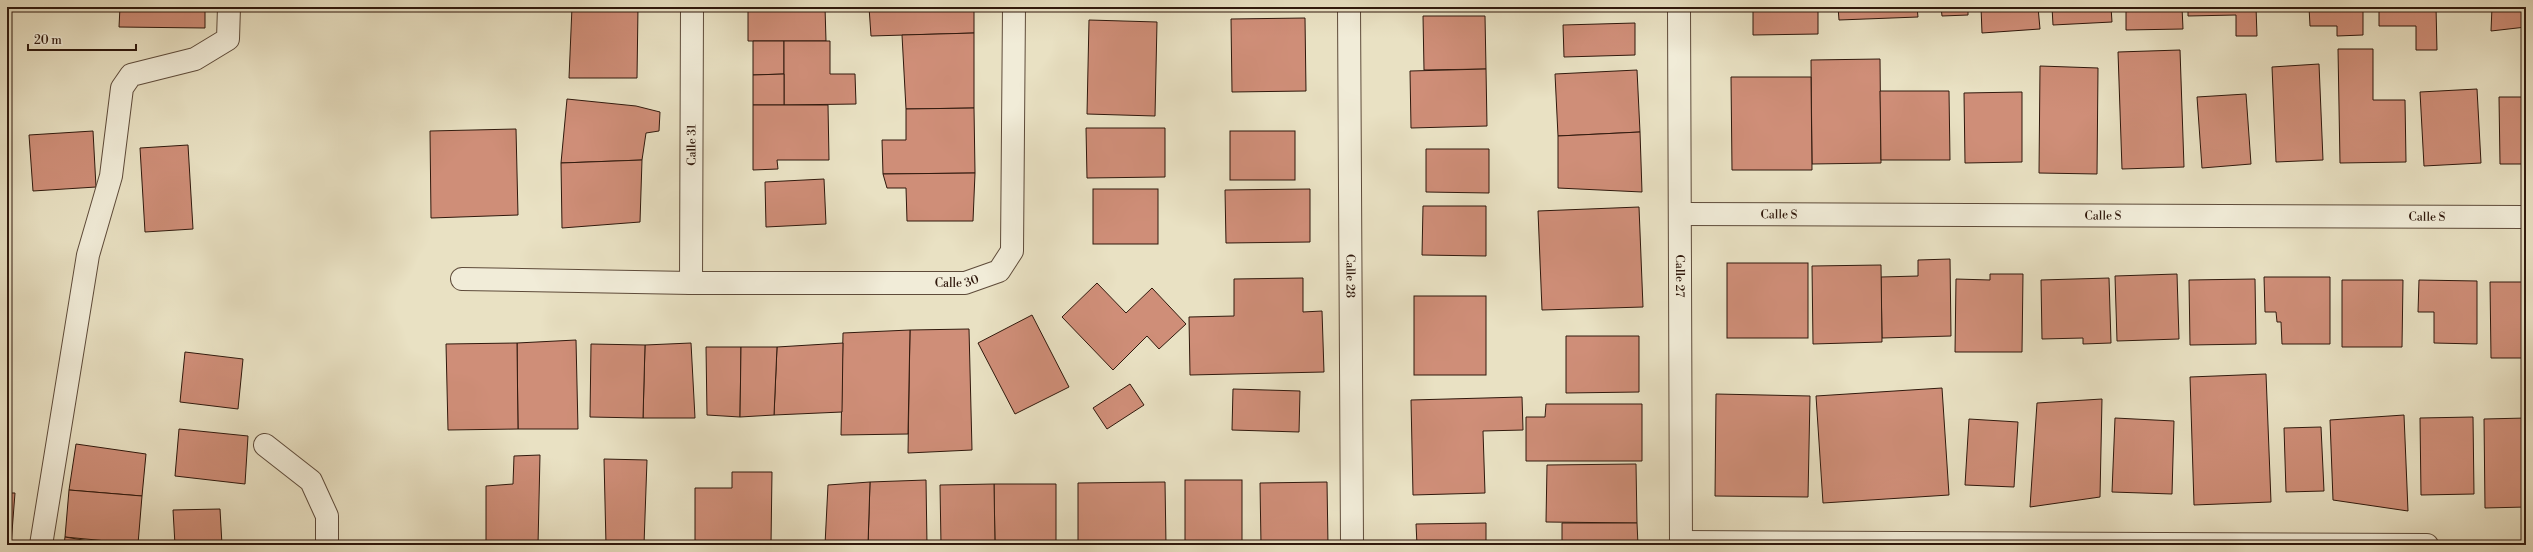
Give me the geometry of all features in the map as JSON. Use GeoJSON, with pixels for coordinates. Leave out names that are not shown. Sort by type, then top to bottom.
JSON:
{"type":"FeatureCollection","features":[{"type":"Feature","properties":{"kind":"street"},"geometry":{"type":"LineString","coordinates":[[41,545],[88,256],[111,176],[122,88],[131,75],[195,59],[228,39],[229,7]]}},
{"type":"Feature","properties":{"kind":"street","name":"Calle 31"},"geometry":{"type":"LineString","coordinates":[[691,283],[692,7]]}},
{"type":"Feature","properties":{"kind":"street","name":"Calle 30"},"geometry":{"type":"LineString","coordinates":[[462,279],[691,283],[965,283],[999,272],[1012,251],[1014,7]]}},
{"type":"Feature","properties":{"kind":"street","name":"Calle 28"},"geometry":{"type":"LineString","coordinates":[[1350,7],[1352,545]]}},
{"type":"Feature","properties":{"kind":"street","name":"Calle 27"},"geometry":{"type":"LineString","coordinates":[[1679,7],[1681,543]]}},
{"type":"Feature","properties":{"kind":"street","name":"Calle S"},"geometry":{"type":"LineString","coordinates":[[1680,214],[2526,217]]}},
{"type":"Feature","properties":{"kind":"street"},"geometry":{"type":"LineString","coordinates":[[265,445],[311,481],[327,516],[327,545]]}},
{"type":"Feature","properties":{"kind":"street"},"geometry":{"type":"LineString","coordinates":[[1681,543],[2427,545]]}},
{"type":"Feature","properties":{"kind":"building"},"geometry":{"type":"Polygon","coordinates":[[[7,7],[19,7],[19,10],[7,11],[7,7]]]}},
{"type":"Feature","properties":{"kind":"building"},"geometry":{"type":"Polygon","coordinates":[[[120,7],[205,7],[205,28],[119,27],[120,7]]]}},
{"type":"Feature","properties":{"kind":"building"},"geometry":{"type":"Polygon","coordinates":[[[572,7],[638,7],[637,78],[569,78],[572,7]]]}},
{"type":"Feature","properties":{"kind":"building"},"geometry":{"type":"Polygon","coordinates":[[[748,7],[825,7],[826,41],[748,41],[748,7]]]}},
{"type":"Feature","properties":{"kind":"building"},"geometry":{"type":"Polygon","coordinates":[[[869,7],[974,7],[974,33],[871,36],[869,7]]]}},
{"type":"Feature","properties":{"kind":"building"},"geometry":{"type":"Polygon","coordinates":[[[1753,7],[1818,7],[1818,34],[1753,35],[1753,7]]]}},
{"type":"Feature","properties":{"kind":"building"},"geometry":{"type":"Polygon","coordinates":[[[1838,7],[1917,7],[1918,17],[1839,20],[1838,7]]]}},
{"type":"Feature","properties":{"kind":"building"},"geometry":{"type":"Polygon","coordinates":[[[1941,7],[1968,7],[1968,15],[1942,16],[1941,7]]]}},
{"type":"Feature","properties":{"kind":"building"},"geometry":{"type":"Polygon","coordinates":[[[1981,7],[2038,7],[2040,29],[1982,33],[1981,7]]]}},
{"type":"Feature","properties":{"kind":"building"},"geometry":{"type":"Polygon","coordinates":[[[2052,7],[2111,7],[2112,22],[2053,25],[2052,7]]]}},
{"type":"Feature","properties":{"kind":"building"},"geometry":{"type":"Polygon","coordinates":[[[2126,7],[2182,7],[2183,29],[2126,30],[2126,7]]]}},
{"type":"Feature","properties":{"kind":"building"},"geometry":{"type":"Polygon","coordinates":[[[2188,7],[2256,7],[2257,36],[2236,36],[2236,15],[2188,16],[2188,7]]]}},
{"type":"Feature","properties":{"kind":"building"},"geometry":{"type":"Polygon","coordinates":[[[2256,7],[2309,7],[2309,10],[2256,11],[2256,7]]]}},
{"type":"Feature","properties":{"kind":"building"},"geometry":{"type":"Polygon","coordinates":[[[2309,7],[2363,7],[2363,35],[2337,36],[2337,26],[2310,26],[2309,7]]]}},
{"type":"Feature","properties":{"kind":"building"},"geometry":{"type":"Polygon","coordinates":[[[2379,7],[2436,7],[2437,50],[2416,50],[2416,26],[2379,26],[2379,7]]]}},
{"type":"Feature","properties":{"kind":"building"},"geometry":{"type":"Polygon","coordinates":[[[2492,7],[2526,7],[2526,27],[2491,31],[2492,7]]]}},
{"type":"Feature","properties":{"kind":"building"},"geometry":{"type":"Polygon","coordinates":[[[1423,16],[1485,16],[1486,69],[1424,70],[1423,16]]]}},
{"type":"Feature","properties":{"kind":"building"},"geometry":{"type":"Polygon","coordinates":[[[1305,18],[1306,91],[1232,92],[1231,19],[1305,18]]]}},
{"type":"Feature","properties":{"kind":"building"},"geometry":{"type":"Polygon","coordinates":[[[1089,20],[1157,22],[1155,116],[1087,114],[1089,20]]]}},
{"type":"Feature","properties":{"kind":"building"},"geometry":{"type":"Polygon","coordinates":[[[1635,23],[1635,55],[1564,57],[1563,25],[1635,23]]]}},
{"type":"Feature","properties":{"kind":"building"},"geometry":{"type":"Polygon","coordinates":[[[974,33],[974,108],[906,109],[902,35],[974,33]]]}},
{"type":"Feature","properties":{"kind":"building"},"geometry":{"type":"Polygon","coordinates":[[[753,41],[784,41],[784,74],[753,75],[753,41]]]}},
{"type":"Feature","properties":{"kind":"building"},"geometry":{"type":"Polygon","coordinates":[[[784,41],[830,41],[830,74],[855,74],[856,104],[784,105],[784,41]]]}},
{"type":"Feature","properties":{"kind":"building"},"geometry":{"type":"Polygon","coordinates":[[[2338,49],[2373,49],[2373,100],[2405,100],[2406,162],[2340,163],[2338,49]]]}},
{"type":"Feature","properties":{"kind":"building"},"geometry":{"type":"Polygon","coordinates":[[[2180,50],[2184,167],[2122,169],[2118,52],[2180,50]]]}},
{"type":"Feature","properties":{"kind":"building"},"geometry":{"type":"Polygon","coordinates":[[[1880,59],[1881,163],[1812,164],[1811,60],[1880,59]]]}},
{"type":"Feature","properties":{"kind":"building"},"geometry":{"type":"Polygon","coordinates":[[[2319,64],[2323,160],[2276,162],[2272,67],[2319,64]]]}},
{"type":"Feature","properties":{"kind":"building"},"geometry":{"type":"Polygon","coordinates":[[[2040,66],[2098,68],[2097,174],[2039,173],[2040,66]]]}},
{"type":"Feature","properties":{"kind":"building"},"geometry":{"type":"Polygon","coordinates":[[[1486,69],[1487,126],[1411,128],[1410,71],[1486,69]]]}},
{"type":"Feature","properties":{"kind":"building"},"geometry":{"type":"Polygon","coordinates":[[[1637,70],[1640,132],[1558,136],[1555,74],[1637,70]]]}},
{"type":"Feature","properties":{"kind":"building"},"geometry":{"type":"Polygon","coordinates":[[[784,74],[784,105],[753,105],[753,75],[784,74]]]}},
{"type":"Feature","properties":{"kind":"building"},"geometry":{"type":"Polygon","coordinates":[[[1731,77],[1811,77],[1812,170],[1732,170],[1731,77]]]}},
{"type":"Feature","properties":{"kind":"building"},"geometry":{"type":"Polygon","coordinates":[[[2477,89],[2481,163],[2424,166],[2420,92],[2477,89]]]}},
{"type":"Feature","properties":{"kind":"building"},"geometry":{"type":"Polygon","coordinates":[[[1880,91],[1949,91],[1950,160],[1881,160],[1880,91]]]}},
{"type":"Feature","properties":{"kind":"building"},"geometry":{"type":"Polygon","coordinates":[[[2022,92],[2022,162],[1965,163],[1964,93],[2022,92]]]}},
{"type":"Feature","properties":{"kind":"building"},"geometry":{"type":"Polygon","coordinates":[[[2246,94],[2251,164],[2202,168],[2197,97],[2246,94]]]}},
{"type":"Feature","properties":{"kind":"building"},"geometry":{"type":"Polygon","coordinates":[[[2499,97],[2526,97],[2526,164],[2500,164],[2499,97]]]}},
{"type":"Feature","properties":{"kind":"building"},"geometry":{"type":"Polygon","coordinates":[[[567,99],[636,106],[660,112],[659,131],[646,133],[642,160],[561,163],[567,99]]]}},
{"type":"Feature","properties":{"kind":"building"},"geometry":{"type":"Polygon","coordinates":[[[753,105],[828,105],[829,160],[777,160],[778,169],[753,170],[753,105]]]}},
{"type":"Feature","properties":{"kind":"building"},"geometry":{"type":"Polygon","coordinates":[[[974,108],[975,173],[883,174],[882,140],[906,140],[906,109],[974,108]]]}},
{"type":"Feature","properties":{"kind":"building"},"geometry":{"type":"Polygon","coordinates":[[[1086,128],[1165,128],[1165,177],[1087,178],[1086,128]]]}},
{"type":"Feature","properties":{"kind":"building"},"geometry":{"type":"Polygon","coordinates":[[[516,129],[518,215],[431,218],[430,131],[516,129]]]}},
{"type":"Feature","properties":{"kind":"building"},"geometry":{"type":"Polygon","coordinates":[[[93,131],[96,187],[33,191],[29,135],[93,131]]]}},
{"type":"Feature","properties":{"kind":"building"},"geometry":{"type":"Polygon","coordinates":[[[1230,131],[1295,131],[1295,180],[1230,180],[1230,131]]]}},
{"type":"Feature","properties":{"kind":"building"},"geometry":{"type":"Polygon","coordinates":[[[1640,132],[1642,192],[1558,188],[1558,136],[1640,132]]]}},
{"type":"Feature","properties":{"kind":"building"},"geometry":{"type":"Polygon","coordinates":[[[188,145],[193,229],[145,232],[140,148],[188,145]]]}},
{"type":"Feature","properties":{"kind":"building"},"geometry":{"type":"Polygon","coordinates":[[[1426,149],[1489,149],[1489,193],[1426,192],[1426,149]]]}},
{"type":"Feature","properties":{"kind":"building"},"geometry":{"type":"Polygon","coordinates":[[[642,160],[640,222],[562,228],[561,163],[642,160]]]}},
{"type":"Feature","properties":{"kind":"building"},"geometry":{"type":"Polygon","coordinates":[[[975,173],[973,221],[907,221],[906,188],[887,188],[883,174],[975,173]]]}},
{"type":"Feature","properties":{"kind":"building"},"geometry":{"type":"Polygon","coordinates":[[[824,179],[826,224],[766,227],[765,182],[824,179]]]}},
{"type":"Feature","properties":{"kind":"building"},"geometry":{"type":"Polygon","coordinates":[[[1093,189],[1158,189],[1158,244],[1093,244],[1093,189]]]}},
{"type":"Feature","properties":{"kind":"building"},"geometry":{"type":"Polygon","coordinates":[[[1310,189],[1310,242],[1226,243],[1225,190],[1310,189]]]}},
{"type":"Feature","properties":{"kind":"building"},"geometry":{"type":"Polygon","coordinates":[[[1423,206],[1486,206],[1486,256],[1422,255],[1423,206]]]}},
{"type":"Feature","properties":{"kind":"building"},"geometry":{"type":"Polygon","coordinates":[[[1639,207],[1643,307],[1542,310],[1538,211],[1639,207]]]}},
{"type":"Feature","properties":{"kind":"building"},"geometry":{"type":"Polygon","coordinates":[[[1950,259],[1951,336],[1882,338],[1881,277],[1918,276],[1918,260],[1950,259]]]}},
{"type":"Feature","properties":{"kind":"building"},"geometry":{"type":"Polygon","coordinates":[[[1727,263],[1808,263],[1808,338],[1727,338],[1727,263]]]}},
{"type":"Feature","properties":{"kind":"building"},"geometry":{"type":"Polygon","coordinates":[[[1881,265],[1882,342],[1813,344],[1812,266],[1881,265]]]}},
{"type":"Feature","properties":{"kind":"building"},"geometry":{"type":"Polygon","coordinates":[[[1990,274],[2023,274],[2022,352],[1955,352],[1956,279],[1990,280],[1990,274]]]}},
{"type":"Feature","properties":{"kind":"building"},"geometry":{"type":"Polygon","coordinates":[[[2177,274],[2179,339],[2117,341],[2115,276],[2177,274]]]}},
{"type":"Feature","properties":{"kind":"building"},"geometry":{"type":"Polygon","coordinates":[[[2264,277],[2330,277],[2330,344],[2282,344],[2281,322],[2277,322],[2276,312],[2265,312],[2264,277]]]}},
{"type":"Feature","properties":{"kind":"building"},"geometry":{"type":"Polygon","coordinates":[[[1303,278],[1303,312],[1322,311],[1324,372],[1190,375],[1189,317],[1234,316],[1234,279],[1303,278]]]}},
{"type":"Feature","properties":{"kind":"building"},"geometry":{"type":"Polygon","coordinates":[[[2109,278],[2111,343],[2083,344],[2083,338],[2042,339],[2041,280],[2109,278]]]}},
{"type":"Feature","properties":{"kind":"building"},"geometry":{"type":"Polygon","coordinates":[[[2255,279],[2256,344],[2190,345],[2189,280],[2255,279]]]}},
{"type":"Feature","properties":{"kind":"building"},"geometry":{"type":"Polygon","coordinates":[[[2342,280],[2403,280],[2402,347],[2342,347],[2342,280]]]}},
{"type":"Feature","properties":{"kind":"building"},"geometry":{"type":"Polygon","coordinates":[[[2419,280],[2477,281],[2477,344],[2434,343],[2434,312],[2418,312],[2419,280]]]}},
{"type":"Feature","properties":{"kind":"building"},"geometry":{"type":"Polygon","coordinates":[[[2490,282],[2526,282],[2526,358],[2491,358],[2490,282]]]}},
{"type":"Feature","properties":{"kind":"building"},"geometry":{"type":"Polygon","coordinates":[[[1097,283],[1126,313],[1152,288],[1186,324],[1159,349],[1147,336],[1113,370],[1062,317],[1097,283]]]}},
{"type":"Feature","properties":{"kind":"building"},"geometry":{"type":"Polygon","coordinates":[[[1414,296],[1486,296],[1486,375],[1414,375],[1414,296]]]}},
{"type":"Feature","properties":{"kind":"building"},"geometry":{"type":"Polygon","coordinates":[[[1032,315],[1069,387],[1015,414],[978,343],[1032,315]]]}},
{"type":"Feature","properties":{"kind":"building"},"geometry":{"type":"Polygon","coordinates":[[[969,329],[972,450],[908,453],[910,330],[969,329]]]}},
{"type":"Feature","properties":{"kind":"building"},"geometry":{"type":"Polygon","coordinates":[[[910,330],[908,434],[841,435],[843,333],[910,330]]]}},
{"type":"Feature","properties":{"kind":"building"},"geometry":{"type":"Polygon","coordinates":[[[1566,336],[1639,336],[1639,392],[1566,393],[1566,336]]]}},
{"type":"Feature","properties":{"kind":"building"},"geometry":{"type":"Polygon","coordinates":[[[576,340],[578,429],[518,429],[517,343],[576,340]]]}},
{"type":"Feature","properties":{"kind":"building"},"geometry":{"type":"Polygon","coordinates":[[[517,343],[518,429],[448,430],[446,344],[517,343]]]}},
{"type":"Feature","properties":{"kind":"building"},"geometry":{"type":"Polygon","coordinates":[[[691,343],[695,418],[643,418],[645,345],[691,343]]]}},
{"type":"Feature","properties":{"kind":"building"},"geometry":{"type":"Polygon","coordinates":[[[843,343],[842,412],[774,415],[777,347],[843,343]]]}},
{"type":"Feature","properties":{"kind":"building"},"geometry":{"type":"Polygon","coordinates":[[[591,344],[645,345],[643,418],[590,417],[591,344]]]}},
{"type":"Feature","properties":{"kind":"building"},"geometry":{"type":"Polygon","coordinates":[[[706,347],[741,347],[740,417],[707,415],[706,347]]]}},
{"type":"Feature","properties":{"kind":"building"},"geometry":{"type":"Polygon","coordinates":[[[741,347],[777,347],[774,415],[740,417],[741,347]]]}},
{"type":"Feature","properties":{"kind":"building"},"geometry":{"type":"Polygon","coordinates":[[[185,352],[243,359],[238,409],[180,402],[185,352]]]}},
{"type":"Feature","properties":{"kind":"building"},"geometry":{"type":"Polygon","coordinates":[[[2266,374],[2271,502],[2194,505],[2190,377],[2266,374]]]}},
{"type":"Feature","properties":{"kind":"building"},"geometry":{"type":"Polygon","coordinates":[[[1130,384],[1144,405],[1107,429],[1093,408],[1130,384]]]}},
{"type":"Feature","properties":{"kind":"building"},"geometry":{"type":"Polygon","coordinates":[[[1942,388],[1949,495],[1823,503],[1816,396],[1942,388]]]}},
{"type":"Feature","properties":{"kind":"building"},"geometry":{"type":"Polygon","coordinates":[[[1233,389],[1300,391],[1299,432],[1232,430],[1233,389]]]}},
{"type":"Feature","properties":{"kind":"building"},"geometry":{"type":"Polygon","coordinates":[[[1716,394],[1810,396],[1808,497],[1715,496],[1716,394]]]}},
{"type":"Feature","properties":{"kind":"building"},"geometry":{"type":"Polygon","coordinates":[[[1522,397],[1523,430],[1483,431],[1485,493],[1413,495],[1411,400],[1522,397]]]}},
{"type":"Feature","properties":{"kind":"building"},"geometry":{"type":"Polygon","coordinates":[[[2102,399],[2100,497],[2030,507],[2037,403],[2102,399]]]}},
{"type":"Feature","properties":{"kind":"building"},"geometry":{"type":"Polygon","coordinates":[[[1546,404],[1642,404],[1642,461],[1526,461],[1526,417],[1545,417],[1546,404]]]}},
{"type":"Feature","properties":{"kind":"building"},"geometry":{"type":"Polygon","coordinates":[[[2404,415],[2408,511],[2333,500],[2330,420],[2404,415]]]}},
{"type":"Feature","properties":{"kind":"building"},"geometry":{"type":"Polygon","coordinates":[[[2473,417],[2474,494],[2421,495],[2420,418],[2473,417]]]}},
{"type":"Feature","properties":{"kind":"building"},"geometry":{"type":"Polygon","coordinates":[[[2115,418],[2174,421],[2172,494],[2112,492],[2115,418]]]}},
{"type":"Feature","properties":{"kind":"building"},"geometry":{"type":"Polygon","coordinates":[[[2526,418],[2526,507],[2485,508],[2484,419],[2526,418]]]}},
{"type":"Feature","properties":{"kind":"building"},"geometry":{"type":"Polygon","coordinates":[[[1969,419],[2018,422],[2014,487],[1965,485],[1969,419]]]}},
{"type":"Feature","properties":{"kind":"building"},"geometry":{"type":"Polygon","coordinates":[[[2321,427],[2324,491],[2286,492],[2284,428],[2321,427]]]}},
{"type":"Feature","properties":{"kind":"building"},"geometry":{"type":"Polygon","coordinates":[[[179,429],[248,436],[245,484],[175,476],[179,429]]]}},
{"type":"Feature","properties":{"kind":"building"},"geometry":{"type":"Polygon","coordinates":[[[76,444],[146,454],[142,496],[69,490],[76,444]]]}},
{"type":"Feature","properties":{"kind":"building"},"geometry":{"type":"Polygon","coordinates":[[[540,455],[538,545],[486,545],[486,486],[513,484],[514,456],[540,455]]]}},
{"type":"Feature","properties":{"kind":"building"},"geometry":{"type":"Polygon","coordinates":[[[604,459],[647,460],[644,545],[606,545],[604,459]]]}},
{"type":"Feature","properties":{"kind":"building"},"geometry":{"type":"Polygon","coordinates":[[[1636,464],[1637,523],[1546,522],[1547,465],[1636,464]]]}},
{"type":"Feature","properties":{"kind":"building"},"geometry":{"type":"Polygon","coordinates":[[[732,472],[772,472],[771,545],[695,545],[695,488],[732,488],[732,472]]]}},
{"type":"Feature","properties":{"kind":"building"},"geometry":{"type":"Polygon","coordinates":[[[926,480],[927,545],[868,545],[870,482],[926,480]]]}},
{"type":"Feature","properties":{"kind":"building"},"geometry":{"type":"Polygon","coordinates":[[[1185,480],[1242,480],[1242,545],[1185,545],[1185,480]]]}},
{"type":"Feature","properties":{"kind":"building"},"geometry":{"type":"Polygon","coordinates":[[[870,482],[868,545],[825,545],[828,485],[870,482]]]}},
{"type":"Feature","properties":{"kind":"building"},"geometry":{"type":"Polygon","coordinates":[[[1165,482],[1166,545],[1078,545],[1078,483],[1165,482]]]}},
{"type":"Feature","properties":{"kind":"building"},"geometry":{"type":"Polygon","coordinates":[[[1327,482],[1328,545],[1261,545],[1260,483],[1327,482]]]}},
{"type":"Feature","properties":{"kind":"building"},"geometry":{"type":"Polygon","coordinates":[[[994,484],[1056,484],[1056,545],[995,545],[994,484]]]}},
{"type":"Feature","properties":{"kind":"building"},"geometry":{"type":"Polygon","coordinates":[[[994,484],[995,545],[941,545],[940,485],[994,484]]]}},
{"type":"Feature","properties":{"kind":"building"},"geometry":{"type":"Polygon","coordinates":[[[69,490],[142,496],[138,544],[65,537],[69,490]]]}},
{"type":"Feature","properties":{"kind":"building"},"geometry":{"type":"Polygon","coordinates":[[[7,493],[15,493],[11,545],[7,545],[7,493]]]}},
{"type":"Feature","properties":{"kind":"building"},"geometry":{"type":"Polygon","coordinates":[[[220,509],[222,545],[175,545],[173,510],[220,509]]]}},
{"type":"Feature","properties":{"kind":"building"},"geometry":{"type":"Polygon","coordinates":[[[1486,523],[1486,545],[1417,545],[1416,524],[1486,523]]]}},
{"type":"Feature","properties":{"kind":"building"},"geometry":{"type":"Polygon","coordinates":[[[1562,523],[1637,523],[1638,545],[1562,545],[1562,523]]]}},
{"type":"Feature","properties":{"kind":"building"},"geometry":{"type":"Polygon","coordinates":[[[65,537],[107,544],[107,545],[64,545],[65,537]]]}}]}
